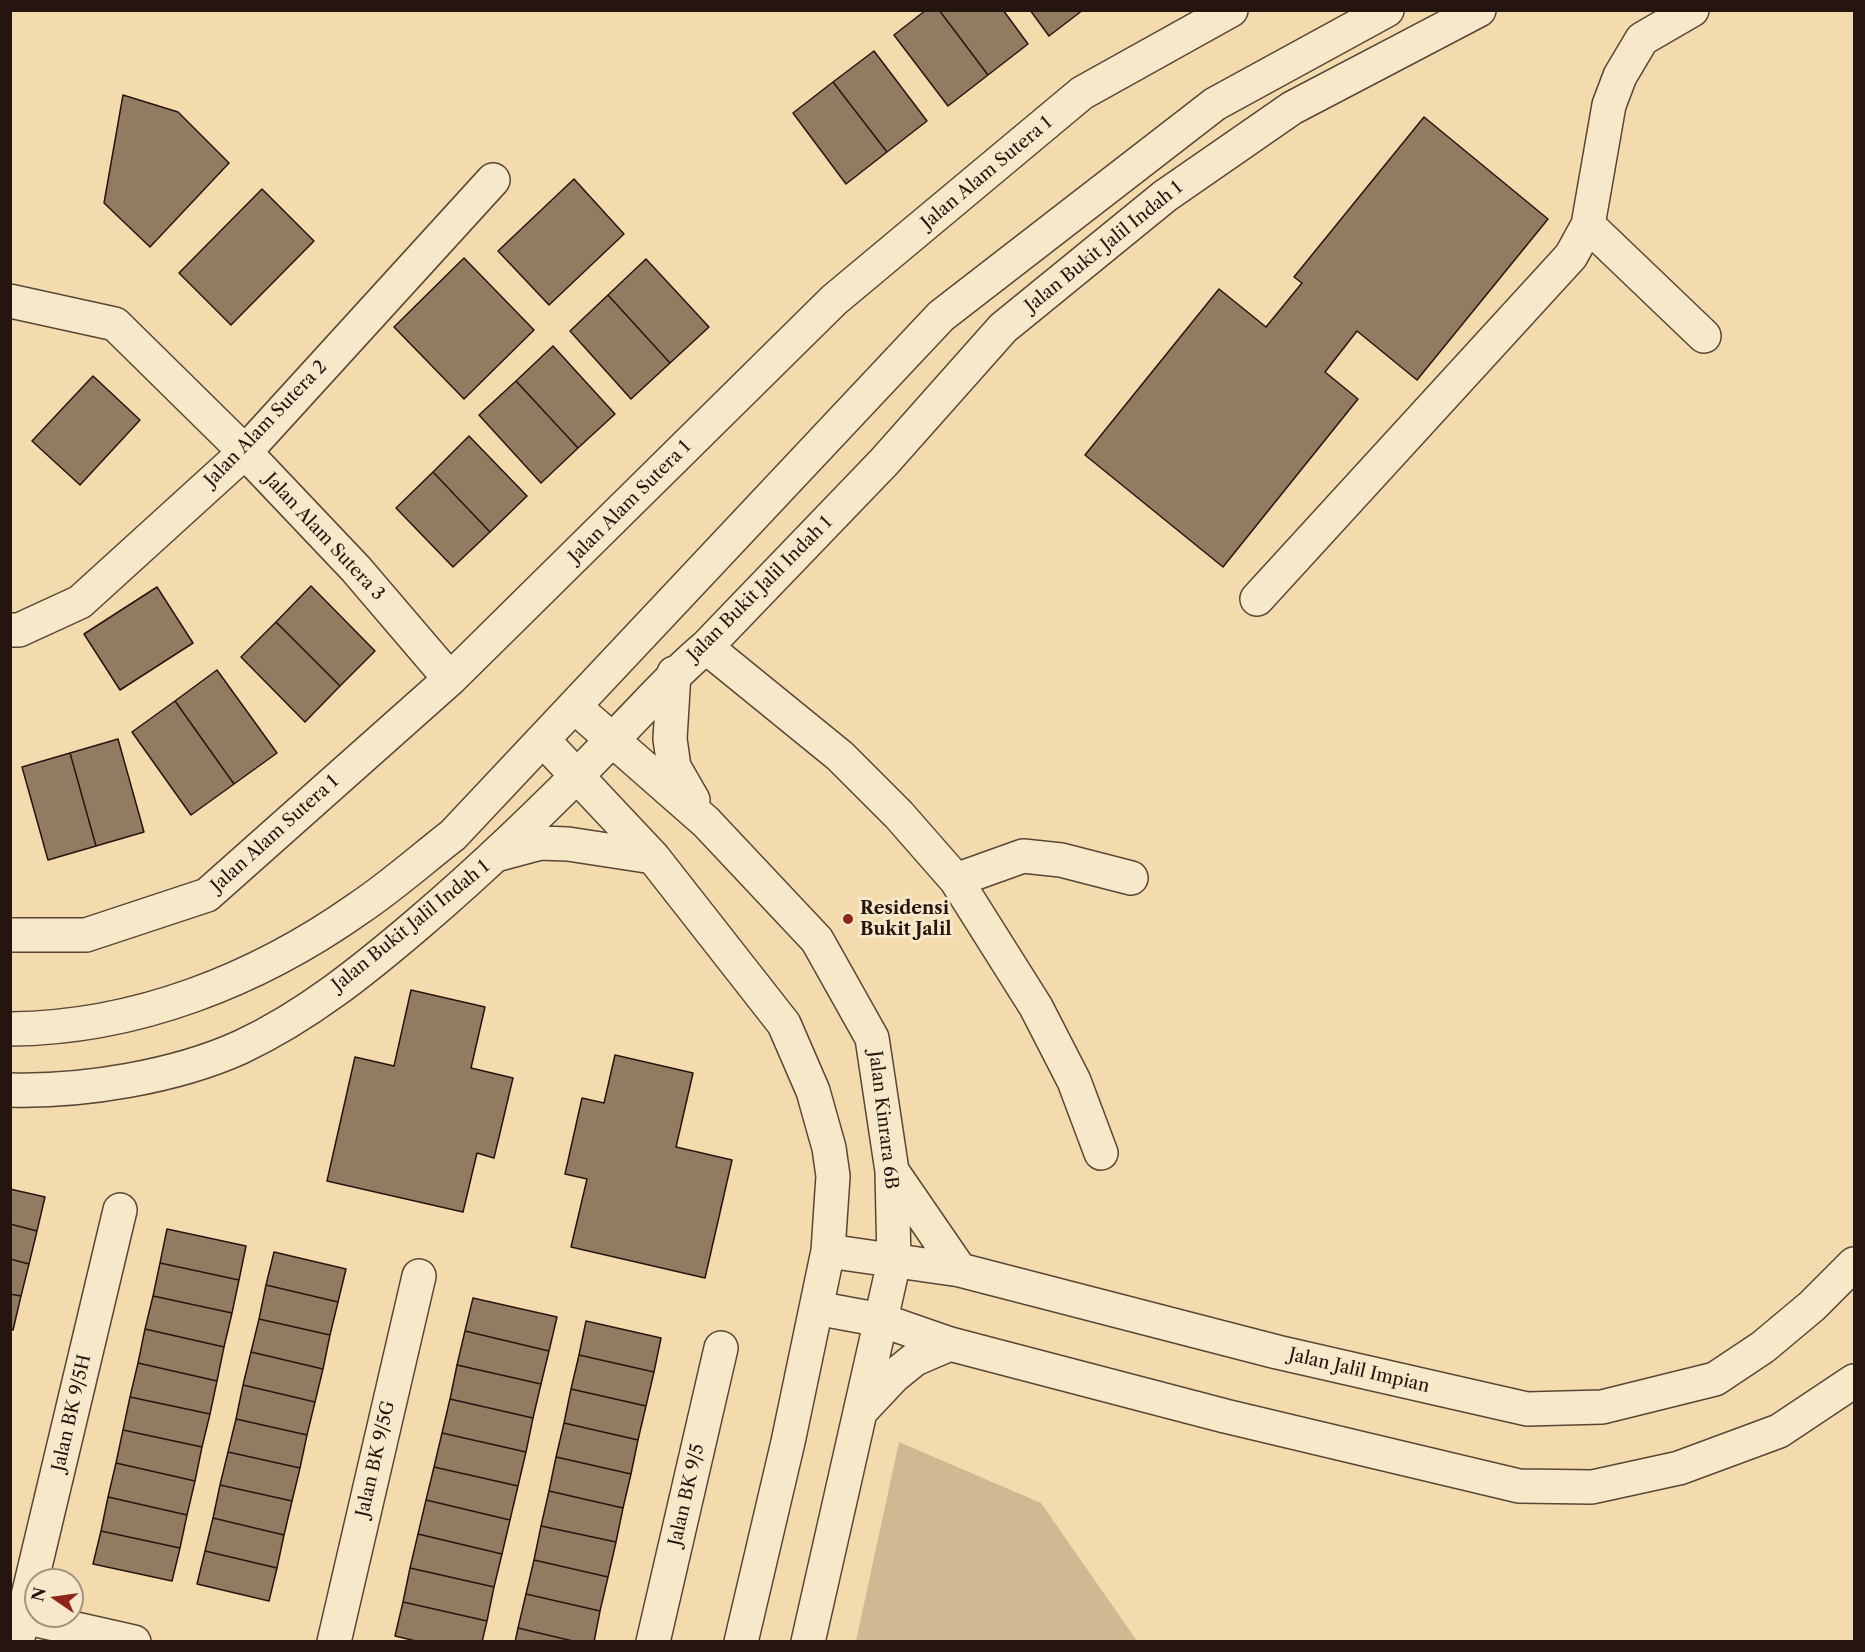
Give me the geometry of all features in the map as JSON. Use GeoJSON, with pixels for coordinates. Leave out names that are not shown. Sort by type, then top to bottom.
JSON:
{"type":"FeatureCollection","features":[{"type":"Feature","properties":{"kind":"street","name":"Jalan Alam Sutera 1"},"geometry":{"type":"LineString","coordinates":[[10,935],[86,935],[207,895],[450,679],[834,300],[1082,93],[1231,10]]}},
{"type":"Feature","properties":{"kind":"street"},"geometry":{"type":"LineString","coordinates":[[10,1029],[43,1029],[108,1020],[160,1008],[220,985],[302,945],[360,908],[453,835],[941,316],[1215,104],[1387,10]]}},
{"type":"Feature","properties":{"kind":"street","name":"Jalan Bukit Jalil Indah 1"},"geometry":{"type":"LineString","coordinates":[[10,1090],[51,1091],[114,1083],[186,1066],[239,1048],[302,1014],[384,952],[499,854],[614,739],[674,673],[706,647],[884,462],[1003,328],[1165,196],[1292,108],[1479,10]]}},
{"type":"Feature","properties":{"kind":"street"},"geometry":{"type":"LineString","coordinates":[[1257,599],[1571,256],[1588,225],[1609,105],[1620,76],[1642,39],[1692,10]]}},
{"type":"Feature","properties":{"kind":"street","name":"Jalan Alam Sutera 2"},"geometry":{"type":"LineString","coordinates":[[10,630],[19,630],[80,602],[245,452],[493,180]]}},
{"type":"Feature","properties":{"kind":"street"},"geometry":{"type":"LineString","coordinates":[[1588,225],[1704,336]]}},
{"type":"Feature","properties":{"kind":"street","name":"Jalan Alam Sutera 3"},"geometry":{"type":"LineString","coordinates":[[10,302],[115,324],[245,452],[356,569],[450,679]]}},
{"type":"Feature","properties":{"kind":"street"},"geometry":{"type":"LineString","coordinates":[[706,647],[840,756],[899,815],[956,880],[1036,1006],[1074,1082],[1101,1153]]}},
{"type":"Feature","properties":{"kind":"street"},"geometry":{"type":"LineString","coordinates":[[674,673],[670,739],[674,767],[706,822]]}},
{"type":"Feature","properties":{"kind":"street","name":"Jalan Kinrara 6B"},"geometry":{"type":"LineString","coordinates":[[574,707],[614,739],[706,822],[817,940],[872,1038],[892,1171],[894,1262],[808,1641]]}},
{"type":"Feature","properties":{"kind":"street"},"geometry":{"type":"LineString","coordinates":[[543,740],[652,857],[784,1024],[801,1060],[829,1148],[833,1176],[828,1251],[788,1442],[741,1641]]}},
{"type":"Feature","properties":{"kind":"street"},"geometry":{"type":"LineString","coordinates":[[499,854],[540,843],[568,844],[652,857]]}},
{"type":"Feature","properties":{"kind":"street"},"geometry":{"type":"LineString","coordinates":[[956,880],[1023,855],[1061,860],[1131,878]]}},
{"type":"Feature","properties":{"kind":"street"},"geometry":{"type":"LineString","coordinates":[[892,1171],[960,1270]]}},
{"type":"Feature","properties":{"kind":"street","name":"Jalan BK 9/5H"},"geometry":{"type":"LineString","coordinates":[[17,1624],[120,1210]]}},
{"type":"Feature","properties":{"kind":"street","name":"Jalan Jalil Impian"},"geometry":{"type":"LineString","coordinates":[[828,1251],[960,1270],[1277,1352],[1527,1409],[1602,1407],[1715,1379],[1763,1347],[1812,1306],[1854,1264]]}},
{"type":"Feature","properties":{"kind":"street","name":"Jalan BK 9/5G"},"geometry":{"type":"LineString","coordinates":[[334,1641],[418,1276]]}},
{"type":"Feature","properties":{"kind":"street"},"geometry":{"type":"LineString","coordinates":[[816,1308],[881,1320],[950,1344],[1225,1416],[1519,1486],[1592,1488],[1679,1468],[1779,1431],[1854,1381]]}},
{"type":"Feature","properties":{"kind":"street"},"geometry":{"type":"LineString","coordinates":[[860,1412],[894,1376],[915,1359],[950,1344]]}},
{"type":"Feature","properties":{"kind":"street","name":"Jalan BK 9/5"},"geometry":{"type":"LineString","coordinates":[[653,1641],[721,1348]]}},
{"type":"Feature","properties":{"kind":"street"},"geometry":{"type":"LineString","coordinates":[[17,1624],[134,1641]]}},
{"type":"Feature","properties":{"kind":"shaded area"},"geometry":{"type":"Polygon","coordinates":[[[899,1442],[1041,1503],[1137,1641],[856,1641],[899,1442]]]}},
{"type":"Feature","properties":{"kind":"building"},"geometry":{"type":"Polygon","coordinates":[[[926,10],[939,10],[988,75],[948,106],[894,35],[926,10]]]}},
{"type":"Feature","properties":{"kind":"building"},"geometry":{"type":"Polygon","coordinates":[[[939,10],[1003,10],[1028,44],[988,75],[939,10]]]}},
{"type":"Feature","properties":{"kind":"building"},"geometry":{"type":"Polygon","coordinates":[[[1030,10],[1083,10],[1049,36],[1030,10]]]}},
{"type":"Feature","properties":{"kind":"building"},"geometry":{"type":"Polygon","coordinates":[[[874,51],[927,121],[887,152],[833,82],[874,51]]]}},
{"type":"Feature","properties":{"kind":"building"},"geometry":{"type":"Polygon","coordinates":[[[833,82],[887,152],[846,184],[793,113],[833,82]]]}},
{"type":"Feature","properties":{"kind":"building"},"geometry":{"type":"Polygon","coordinates":[[[123,95],[178,112],[229,163],[150,247],[104,203],[123,95]]]}},
{"type":"Feature","properties":{"kind":"building"},"geometry":{"type":"Polygon","coordinates":[[[1424,117],[1548,219],[1417,380],[1357,331],[1325,372],[1358,399],[1223,567],[1085,455],[1219,289],[1266,327],[1302,283],[1294,277],[1424,117]]]}},
{"type":"Feature","properties":{"kind":"building"},"geometry":{"type":"Polygon","coordinates":[[[574,179],[624,234],[549,305],[498,251],[574,179]]]}},
{"type":"Feature","properties":{"kind":"building"},"geometry":{"type":"Polygon","coordinates":[[[262,189],[314,241],[231,325],[179,273],[262,189]]]}},
{"type":"Feature","properties":{"kind":"building"},"geometry":{"type":"Polygon","coordinates":[[[464,258],[534,330],[464,399],[394,327],[464,258]]]}},
{"type":"Feature","properties":{"kind":"building"},"geometry":{"type":"Polygon","coordinates":[[[646,259],[709,327],[670,363],[608,295],[646,259]]]}},
{"type":"Feature","properties":{"kind":"building"},"geometry":{"type":"Polygon","coordinates":[[[608,295],[670,363],[631,399],[570,331],[608,295]]]}},
{"type":"Feature","properties":{"kind":"building"},"geometry":{"type":"Polygon","coordinates":[[[553,346],[615,414],[578,448],[516,381],[553,346]]]}},
{"type":"Feature","properties":{"kind":"building"},"geometry":{"type":"Polygon","coordinates":[[[93,376],[140,420],[80,485],[32,441],[93,376]]]}},
{"type":"Feature","properties":{"kind":"building"},"geometry":{"type":"Polygon","coordinates":[[[516,381],[578,448],[541,483],[479,415],[516,381]]]}},
{"type":"Feature","properties":{"kind":"building"},"geometry":{"type":"Polygon","coordinates":[[[469,436],[527,496],[490,532],[433,472],[469,436]]]}},
{"type":"Feature","properties":{"kind":"building"},"geometry":{"type":"Polygon","coordinates":[[[433,472],[490,532],[453,567],[396,508],[433,472]]]}},
{"type":"Feature","properties":{"kind":"building"},"geometry":{"type":"Polygon","coordinates":[[[311,586],[375,651],[340,686],[276,622],[311,586]]]}},
{"type":"Feature","properties":{"kind":"building"},"geometry":{"type":"Polygon","coordinates":[[[157,587],[193,643],[120,690],[84,634],[157,587]]]}},
{"type":"Feature","properties":{"kind":"building"},"geometry":{"type":"Polygon","coordinates":[[[276,622],[340,686],[305,722],[241,657],[276,622]]]}},
{"type":"Feature","properties":{"kind":"building"},"geometry":{"type":"Polygon","coordinates":[[[217,670],[277,753],[234,784],[175,701],[217,670]]]}},
{"type":"Feature","properties":{"kind":"building"},"geometry":{"type":"Polygon","coordinates":[[[175,701],[234,784],[191,815],[132,732],[175,701]]]}},
{"type":"Feature","properties":{"kind":"building"},"geometry":{"type":"Polygon","coordinates":[[[118,739],[144,832],[96,846],[70,753],[118,739]]]}},
{"type":"Feature","properties":{"kind":"building"},"geometry":{"type":"Polygon","coordinates":[[[70,753],[96,846],[48,860],[22,767],[70,753]]]}},
{"type":"Feature","properties":{"kind":"building"},"geometry":{"type":"Polygon","coordinates":[[[411,990],[485,1007],[471,1068],[513,1078],[494,1158],[477,1153],[463,1212],[327,1181],[355,1057],[394,1066],[411,990]]]}},
{"type":"Feature","properties":{"kind":"building"},"geometry":{"type":"Polygon","coordinates":[[[615,1055],[693,1073],[676,1147],[732,1160],[705,1278],[571,1247],[587,1179],[565,1174],[582,1098],[604,1103],[615,1055]]]}},
{"type":"Feature","properties":{"kind":"building"},"geometry":{"type":"Polygon","coordinates":[[[10,1189],[45,1197],[37,1231],[10,1224],[10,1189]]]}},
{"type":"Feature","properties":{"kind":"building"},"geometry":{"type":"Polygon","coordinates":[[[10,1224],[37,1231],[29,1264],[10,1259],[10,1224]]]}},
{"type":"Feature","properties":{"kind":"building"},"geometry":{"type":"Polygon","coordinates":[[[167,1229],[246,1246],[239,1280],[160,1263],[167,1229]]]}},
{"type":"Feature","properties":{"kind":"building"},"geometry":{"type":"Polygon","coordinates":[[[274,1252],[346,1269],[338,1302],[266,1285],[274,1252]]]}},
{"type":"Feature","properties":{"kind":"building"},"geometry":{"type":"Polygon","coordinates":[[[10,1259],[29,1264],[21,1296],[10,1294],[10,1259]]]}},
{"type":"Feature","properties":{"kind":"building"},"geometry":{"type":"Polygon","coordinates":[[[160,1263],[239,1280],[232,1313],[153,1296],[160,1263]]]}},
{"type":"Feature","properties":{"kind":"building"},"geometry":{"type":"Polygon","coordinates":[[[266,1285],[338,1302],[330,1335],[259,1319],[266,1285]]]}},
{"type":"Feature","properties":{"kind":"building"},"geometry":{"type":"Polygon","coordinates":[[[10,1294],[21,1296],[13,1330],[10,1329],[10,1294]]]}},
{"type":"Feature","properties":{"kind":"building"},"geometry":{"type":"Polygon","coordinates":[[[153,1296],[232,1313],[224,1347],[145,1329],[153,1296]]]}},
{"type":"Feature","properties":{"kind":"building"},"geometry":{"type":"Polygon","coordinates":[[[473,1298],[557,1317],[549,1351],[465,1331],[473,1298]]]}},
{"type":"Feature","properties":{"kind":"building"},"geometry":{"type":"Polygon","coordinates":[[[259,1319],[330,1335],[323,1369],[251,1352],[259,1319]]]}},
{"type":"Feature","properties":{"kind":"building"},"geometry":{"type":"Polygon","coordinates":[[[586,1321],[661,1338],[654,1372],[579,1355],[586,1321]]]}},
{"type":"Feature","properties":{"kind":"building"},"geometry":{"type":"Polygon","coordinates":[[[145,1329],[224,1347],[217,1381],[138,1363],[145,1329]]]}},
{"type":"Feature","properties":{"kind":"building"},"geometry":{"type":"Polygon","coordinates":[[[465,1331],[549,1351],[541,1384],[457,1365],[465,1331]]]}},
{"type":"Feature","properties":{"kind":"building"},"geometry":{"type":"Polygon","coordinates":[[[251,1352],[323,1369],[315,1402],[243,1385],[251,1352]]]}},
{"type":"Feature","properties":{"kind":"building"},"geometry":{"type":"Polygon","coordinates":[[[579,1355],[654,1372],[646,1406],[571,1389],[579,1355]]]}},
{"type":"Feature","properties":{"kind":"building"},"geometry":{"type":"Polygon","coordinates":[[[138,1363],[217,1381],[210,1414],[130,1397],[138,1363]]]}},
{"type":"Feature","properties":{"kind":"building"},"geometry":{"type":"Polygon","coordinates":[[[457,1365],[541,1384],[533,1418],[450,1399],[457,1365]]]}},
{"type":"Feature","properties":{"kind":"building"},"geometry":{"type":"Polygon","coordinates":[[[243,1385],[315,1402],[307,1435],[236,1419],[243,1385]]]}},
{"type":"Feature","properties":{"kind":"building"},"geometry":{"type":"Polygon","coordinates":[[[571,1389],[646,1406],[638,1440],[564,1423],[571,1389]]]}},
{"type":"Feature","properties":{"kind":"building"},"geometry":{"type":"Polygon","coordinates":[[[130,1397],[210,1414],[202,1447],[123,1430],[130,1397]]]}},
{"type":"Feature","properties":{"kind":"building"},"geometry":{"type":"Polygon","coordinates":[[[450,1399],[533,1418],[526,1452],[442,1433],[450,1399]]]}},
{"type":"Feature","properties":{"kind":"building"},"geometry":{"type":"Polygon","coordinates":[[[236,1419],[307,1435],[300,1468],[228,1452],[236,1419]]]}},
{"type":"Feature","properties":{"kind":"building"},"geometry":{"type":"Polygon","coordinates":[[[564,1423],[638,1440],[631,1474],[556,1457],[564,1423]]]}},
{"type":"Feature","properties":{"kind":"building"},"geometry":{"type":"Polygon","coordinates":[[[123,1430],[202,1447],[195,1481],[116,1463],[123,1430]]]}},
{"type":"Feature","properties":{"kind":"building"},"geometry":{"type":"Polygon","coordinates":[[[442,1433],[526,1452],[518,1486],[434,1467],[442,1433]]]}},
{"type":"Feature","properties":{"kind":"building"},"geometry":{"type":"Polygon","coordinates":[[[228,1452],[300,1468],[292,1501],[220,1485],[228,1452]]]}},
{"type":"Feature","properties":{"kind":"building"},"geometry":{"type":"Polygon","coordinates":[[[556,1457],[631,1474],[623,1508],[549,1491],[556,1457]]]}},
{"type":"Feature","properties":{"kind":"building"},"geometry":{"type":"Polygon","coordinates":[[[116,1463],[195,1481],[187,1515],[108,1497],[116,1463]]]}},
{"type":"Feature","properties":{"kind":"building"},"geometry":{"type":"Polygon","coordinates":[[[434,1467],[518,1486],[510,1520],[426,1500],[434,1467]]]}},
{"type":"Feature","properties":{"kind":"building"},"geometry":{"type":"Polygon","coordinates":[[[220,1485],[292,1501],[284,1535],[213,1518],[220,1485]]]}},
{"type":"Feature","properties":{"kind":"building"},"geometry":{"type":"Polygon","coordinates":[[[549,1491],[623,1508],[616,1542],[541,1526],[549,1491]]]}},
{"type":"Feature","properties":{"kind":"building"},"geometry":{"type":"Polygon","coordinates":[[[108,1497],[187,1515],[180,1548],[101,1531],[108,1497]]]}},
{"type":"Feature","properties":{"kind":"building"},"geometry":{"type":"Polygon","coordinates":[[[426,1500],[510,1520],[502,1554],[418,1534],[426,1500]]]}},
{"type":"Feature","properties":{"kind":"building"},"geometry":{"type":"Polygon","coordinates":[[[213,1518],[284,1535],[277,1568],[205,1551],[213,1518]]]}},
{"type":"Feature","properties":{"kind":"building"},"geometry":{"type":"Polygon","coordinates":[[[541,1526],[616,1542],[608,1577],[534,1560],[541,1526]]]}},
{"type":"Feature","properties":{"kind":"building"},"geometry":{"type":"Polygon","coordinates":[[[101,1531],[180,1548],[172,1581],[93,1564],[101,1531]]]}},
{"type":"Feature","properties":{"kind":"building"},"geometry":{"type":"Polygon","coordinates":[[[418,1534],[502,1554],[494,1587],[410,1568],[418,1534]]]}},
{"type":"Feature","properties":{"kind":"building"},"geometry":{"type":"Polygon","coordinates":[[[205,1551],[277,1568],[269,1601],[197,1584],[205,1551]]]}},
{"type":"Feature","properties":{"kind":"building"},"geometry":{"type":"Polygon","coordinates":[[[534,1560],[608,1577],[600,1611],[526,1594],[534,1560]]]}},
{"type":"Feature","properties":{"kind":"building"},"geometry":{"type":"Polygon","coordinates":[[[410,1568],[494,1587],[487,1621],[403,1602],[410,1568]]]}},
{"type":"Feature","properties":{"kind":"building"},"geometry":{"type":"Polygon","coordinates":[[[526,1594],[600,1611],[594,1642],[577,1642],[518,1628],[526,1594]]]}},
{"type":"Feature","properties":{"kind":"building"},"geometry":{"type":"Polygon","coordinates":[[[403,1602],[487,1621],[482,1642],[420,1642],[395,1636],[403,1602]]]}},
{"type":"Feature","properties":{"kind":"building"},"geometry":{"type":"Polygon","coordinates":[[[518,1628],[577,1642],[515,1642],[518,1628]]]}},
{"type":"Feature","properties":{"kind":"place","name":"Residensi Bukit Jalil"},"geometry":{"type":"Point","coordinates":[848,919]}}]}
